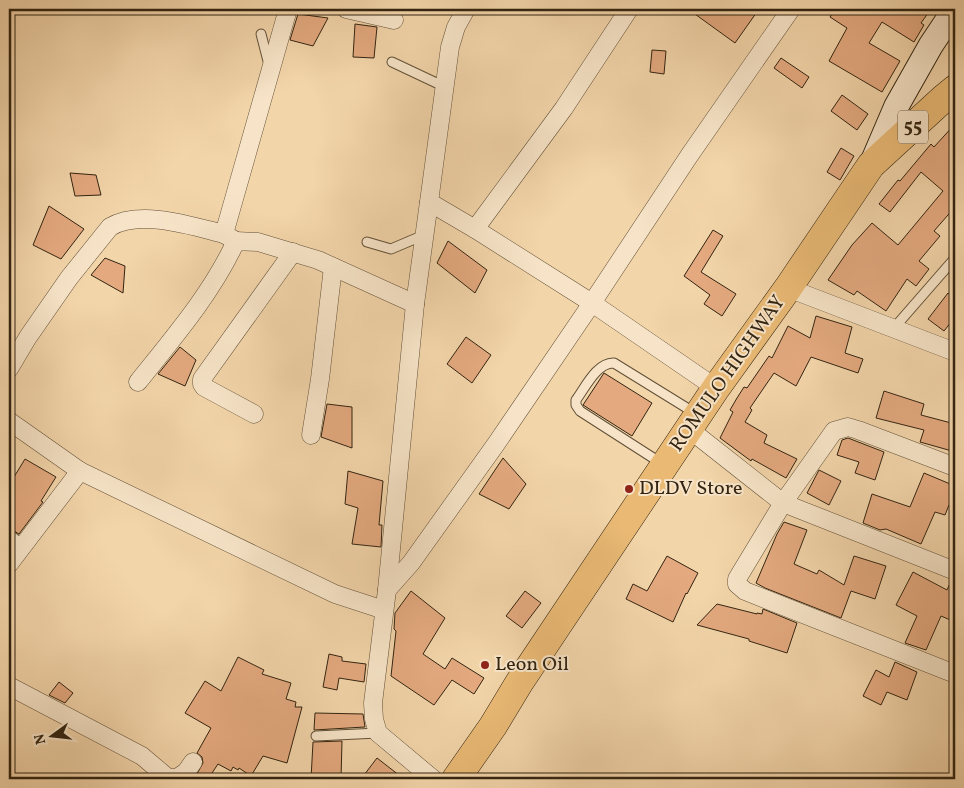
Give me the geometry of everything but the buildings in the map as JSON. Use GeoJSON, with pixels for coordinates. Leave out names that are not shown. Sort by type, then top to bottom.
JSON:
{"type":"FeatureCollection","features":[{"type":"Feature","properties":{"kind":"highway","name":"ROMULO HIGHWAY"},"geometry":{"type":"LineString","coordinates":[[456,779],[693,422],[788,288],[871,165],[955,89]]}},
{"type":"Feature","properties":{"kind":"main road"},"geometry":{"type":"LineString","coordinates":[[871,165],[896,107],[931,45],[955,9]]}},
{"type":"Feature","properties":{"kind":"street"},"geometry":{"type":"LineString","coordinates":[[138,382],[189,317],[227,261],[230,238],[271,70],[288,9]]}},
{"type":"Feature","properties":{"kind":"street"},"geometry":{"type":"LineString","coordinates":[[346,9],[394,20]]}},
{"type":"Feature","properties":{"kind":"street"},"geometry":{"type":"LineString","coordinates":[[433,779],[378,733],[374,719],[373,703],[387,590],[415,304],[450,47],[456,27],[466,9]]}},
{"type":"Feature","properties":{"kind":"street"},"geometry":{"type":"LineString","coordinates":[[475,229],[564,108],[629,9]]}},
{"type":"Feature","properties":{"kind":"street"},"geometry":{"type":"LineString","coordinates":[[387,590],[411,564],[496,444],[689,156],[791,9]]}},
{"type":"Feature","properties":{"kind":"street"},"geometry":{"type":"LineString","coordinates":[[429,202],[592,303],[716,388]]}},
{"type":"Feature","properties":{"kind":"street"},"geometry":{"type":"LineString","coordinates":[[9,369],[28,337],[69,278],[110,227],[128,220],[150,220],[194,227],[230,238],[258,242],[293,252],[334,267],[415,304]]}},
{"type":"Feature","properties":{"kind":"street"},"geometry":{"type":"LineString","coordinates":[[254,414],[204,387],[202,379],[293,252]]}},
{"type":"Feature","properties":{"kind":"street"},"geometry":{"type":"LineString","coordinates":[[311,435],[334,267]]}},
{"type":"Feature","properties":{"kind":"street"},"geometry":{"type":"LineString","coordinates":[[788,288],[955,352]]}},
{"type":"Feature","properties":{"kind":"street"},"geometry":{"type":"LineString","coordinates":[[9,421],[80,471],[335,594],[384,610]]}},
{"type":"Feature","properties":{"kind":"street"},"geometry":{"type":"LineString","coordinates":[[693,422],[783,503],[955,571]]}},
{"type":"Feature","properties":{"kind":"street"},"geometry":{"type":"LineString","coordinates":[[955,467],[848,427],[834,431],[783,503],[737,579],[737,584],[741,588],[770,602],[955,674]]}},
{"type":"Feature","properties":{"kind":"street"},"geometry":{"type":"LineString","coordinates":[[9,564],[80,471]]}},
{"type":"Feature","properties":{"kind":"street"},"geometry":{"type":"LineString","coordinates":[[9,686],[142,756],[168,778],[177,778],[186,772],[193,762]]}},
{"type":"Feature","properties":{"kind":"lane"},"geometry":{"type":"LineString","coordinates":[[261,34],[271,70]]}},
{"type":"Feature","properties":{"kind":"lane"},"geometry":{"type":"LineString","coordinates":[[392,62],[445,87]]}},
{"type":"Feature","properties":{"kind":"lane"},"geometry":{"type":"LineString","coordinates":[[366,242],[391,249],[425,235]]}},
{"type":"Feature","properties":{"kind":"lane"},"geometry":{"type":"LineString","coordinates":[[894,328],[955,258]]}},
{"type":"Feature","properties":{"kind":"lane"},"geometry":{"type":"LineString","coordinates":[[664,465],[580,411],[576,400],[600,368],[608,363],[614,363],[693,422]]}},
{"type":"Feature","properties":{"kind":"lane"},"geometry":{"type":"LineString","coordinates":[[9,534],[23,545]]}},
{"type":"Feature","properties":{"kind":"lane"},"geometry":{"type":"LineString","coordinates":[[316,736],[378,733]]}},
{"type":"Feature","properties":{"kind":"place","name":"DLDV Store"},"geometry":{"type":"Point","coordinates":[629,489]}},
{"type":"Feature","properties":{"kind":"place","name":"Leon Oil"},"geometry":{"type":"Point","coordinates":[485,665]}}]}
